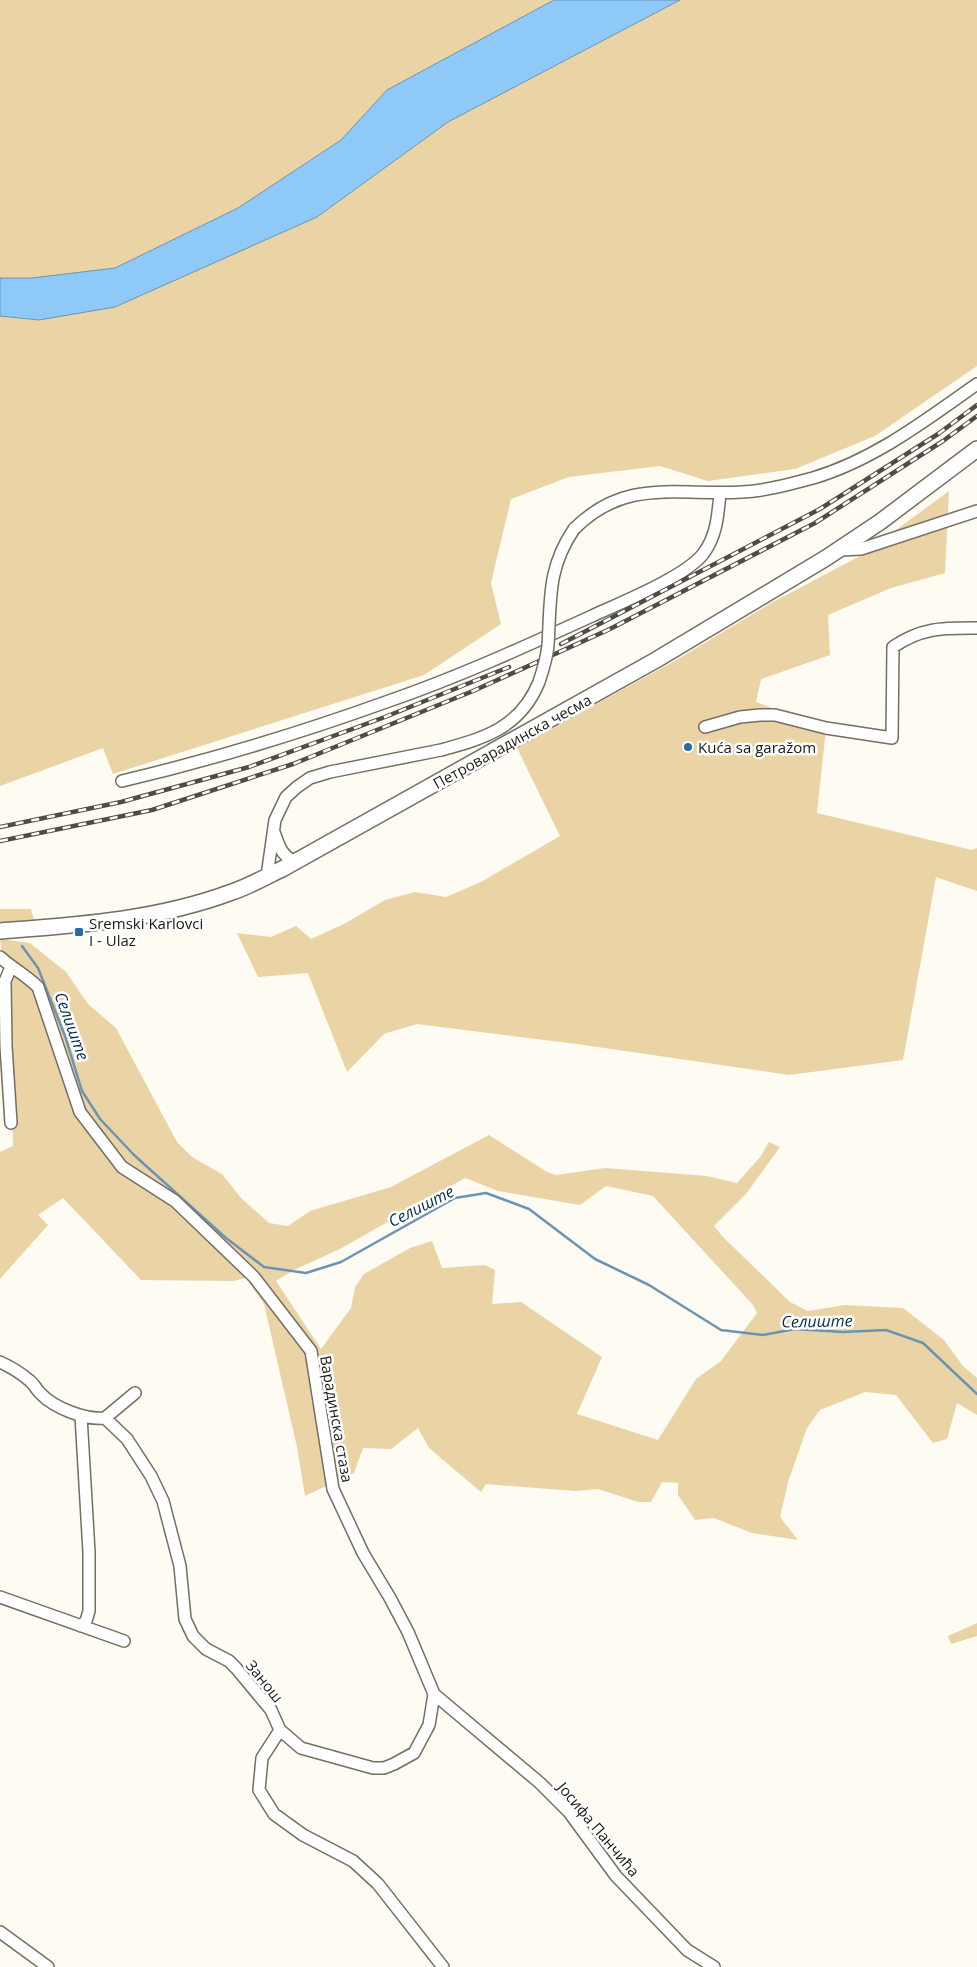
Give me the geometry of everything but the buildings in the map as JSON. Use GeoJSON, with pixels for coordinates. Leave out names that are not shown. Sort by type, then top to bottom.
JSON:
{"type":"FeatureCollection","features":[{"type":"Feature","properties":{"kind":"main road","name":"Петроварадинска чесма"},"geometry":{"type":"LineString","coordinates":[[0,931],[96,923],[173,910],[232,892],[267,876],[415,796],[656,660],[840,550],[977,449]]}},
{"type":"Feature","properties":{"kind":"street"},"geometry":{"type":"LineString","coordinates":[[267,876],[273,829],[277,815],[286,797],[310,778],[471,742],[492,734],[511,722],[525,708],[544,670],[548,647],[553,572],[563,547],[574,529],[598,508],[619,498],[640,493],[758,491],[815,477],[852,462],[921,424],[977,384]]}},
{"type":"Feature","properties":{"kind":"street"},"geometry":{"type":"LineString","coordinates":[[122,781],[207,759],[386,703],[510,652],[630,598],[678,574],[702,555],[714,535],[720,493]]}},
{"type":"Feature","properties":{"kind":"street"},"geometry":{"type":"LineString","coordinates":[[840,550],[861,549],[977,511]]}},
{"type":"Feature","properties":{"kind":"street"},"geometry":{"type":"LineString","coordinates":[[705,727],[740,717],[760,714],[775,715],[826,728],[892,738],[894,647],[906,638],[938,628],[977,628]]}},
{"type":"Feature","properties":{"kind":"street"},"geometry":{"type":"LineString","coordinates":[[273,829],[280,851],[295,862]]}},
{"type":"Feature","properties":{"kind":"street","name":"Варадинска стаза"},"geometry":{"type":"LineString","coordinates":[[0,957],[38,987],[80,1112],[122,1167],[175,1201],[254,1277],[311,1351],[333,1489],[362,1552],[408,1632],[434,1694]]}},
{"type":"Feature","properties":{"kind":"street"},"geometry":{"type":"LineString","coordinates":[[11,1124],[6,1046],[5,981],[12,967]]}},
{"type":"Feature","properties":{"kind":"street"},"geometry":{"type":"LineString","coordinates":[[0,1362],[16,1370],[32,1382],[41,1394],[54,1403],[81,1416],[94,1419],[105,1418],[135,1393]]}},
{"type":"Feature","properties":{"kind":"street"},"geometry":{"type":"LineString","coordinates":[[81,1416],[89,1552],[89,1611],[82,1626]]}},
{"type":"Feature","properties":{"kind":"street","name":"Занош"},"geometry":{"type":"LineString","coordinates":[[105,1418],[127,1439],[151,1476],[163,1501],[180,1566],[185,1619],[193,1636],[206,1649],[229,1661],[236,1668],[271,1710],[280,1730],[301,1748],[373,1768],[384,1768],[414,1753],[429,1725],[434,1694]]}},
{"type":"Feature","properties":{"kind":"street"},"geometry":{"type":"LineString","coordinates":[[0,1598],[124,1641]]}},
{"type":"Feature","properties":{"kind":"street","name":"Јосифа Панчића"},"geometry":{"type":"LineString","coordinates":[[434,1694],[540,1783],[568,1812],[616,1876],[687,1950],[714,1967]]}},
{"type":"Feature","properties":{"kind":"street"},"geometry":{"type":"LineString","coordinates":[[280,1730],[262,1758],[259,1790],[274,1814],[303,1835],[353,1861],[378,1884],[443,1967]]}},
{"type":"Feature","properties":{"kind":"street"},"geometry":{"type":"LineString","coordinates":[[0,1932],[48,1967]]}},
{"type":"Feature","properties":{"kind":"shaded area"},"geometry":{"type":"Polygon","coordinates":[[[0,0],[554,0],[387,90],[341,140],[238,208],[115,268],[32,278],[0,278],[0,0]]]}},
{"type":"Feature","properties":{"kind":"shaded area"},"geometry":{"type":"Polygon","coordinates":[[[680,0],[977,0],[977,366],[875,436],[795,469],[708,481],[660,466],[569,477],[511,499],[491,583],[501,624],[424,675],[113,774],[103,748],[0,786],[0,316],[39,320],[317,217],[448,122],[680,0]]]}},
{"type":"Feature","properties":{"kind":"shaded area"},"geometry":{"type":"Polygon","coordinates":[[[949,491],[945,573],[891,588],[828,615],[830,655],[761,679],[756,702],[826,728],[817,813],[972,850],[977,848],[977,891],[936,877],[903,1060],[789,1075],[577,1044],[417,1024],[384,1034],[347,1072],[308,973],[258,977],[237,933],[271,937],[296,926],[311,939],[344,924],[385,900],[415,892],[446,897],[481,882],[560,836],[517,748],[678,659],[771,603],[862,555],[949,491]]]}},
{"type":"Feature","properties":{"kind":"shaded area"},"geometry":{"type":"Polygon","coordinates":[[[0,909],[31,909],[34,920],[0,923],[0,909]]]}},
{"type":"Feature","properties":{"kind":"shaded area"},"geometry":{"type":"Polygon","coordinates":[[[0,939],[30,943],[66,972],[88,1004],[116,1028],[177,1142],[192,1157],[222,1174],[241,1198],[269,1223],[288,1226],[310,1211],[391,1187],[489,1135],[547,1172],[556,1175],[605,1168],[707,1176],[737,1183],[761,1156],[769,1142],[780,1147],[746,1194],[714,1226],[790,1302],[808,1311],[845,1305],[903,1308],[944,1340],[963,1366],[977,1378],[977,1415],[957,1403],[947,1439],[933,1443],[896,1395],[865,1392],[820,1410],[807,1428],[788,1482],[780,1517],[798,1540],[752,1533],[714,1518],[695,1520],[678,1495],[678,1483],[662,1482],[651,1502],[638,1502],[598,1489],[575,1491],[486,1484],[481,1492],[429,1448],[418,1428],[391,1449],[363,1448],[354,1473],[305,1496],[297,1447],[264,1304],[246,1278],[233,1281],[141,1280],[63,1198],[38,1215],[48,1225],[0,1279],[0,1152],[13,1146],[9,1008],[0,939]],[[465,1178],[340,1249],[296,1269],[276,1281],[321,1349],[351,1308],[355,1287],[364,1274],[410,1248],[432,1241],[442,1268],[485,1265],[495,1270],[492,1304],[521,1302],[602,1357],[577,1414],[658,1440],[696,1379],[721,1361],[757,1313],[753,1305],[653,1196],[606,1186],[580,1205],[498,1191],[465,1178]]]}},
{"type":"Feature","properties":{"kind":"shaded area"},"geometry":{"type":"Polygon","coordinates":[[[977,1623],[977,1636],[951,1644],[948,1636],[977,1623]]]}},
{"type":"Feature","properties":{"kind":"water"},"geometry":{"type":"Polygon","coordinates":[[[554,0],[680,0],[448,122],[317,217],[115,307],[39,320],[0,316],[0,278],[32,278],[115,268],[238,208],[341,140],[387,90],[554,0]]]}},
{"type":"Feature","properties":{"kind":"waterway","name":"Селиште"},"geometry":{"type":"LineString","coordinates":[[22,946],[38,968],[65,1036],[82,1091],[100,1119],[134,1155],[226,1238],[264,1267],[306,1273],[341,1262],[455,1198],[486,1193],[529,1209],[595,1259],[649,1285],[721,1330],[763,1335],[795,1329],[843,1332],[886,1330],[923,1343],[977,1394]]}},
{"type":"Feature","properties":{"kind":"railway"},"geometry":{"type":"LineString","coordinates":[[561,644],[820,509],[938,434],[977,405]]}},
{"type":"Feature","properties":{"kind":"railway"},"geometry":{"type":"LineString","coordinates":[[0,841],[152,810],[293,764],[473,691],[610,629],[815,523],[943,441],[977,416]]}},
{"type":"Feature","properties":{"kind":"railway"},"geometry":{"type":"LineString","coordinates":[[0,827],[121,802],[249,767],[385,717],[509,667]]}},
{"type":"Feature","properties":{"kind":"place","name":"Kuća sa garažom"},"geometry":{"type":"Point","coordinates":[688,747]}},
{"type":"Feature","properties":{"kind":"place","name":"Sremski Karlovci I - Ulaz"},"geometry":{"type":"Point","coordinates":[79,932]}}]}
